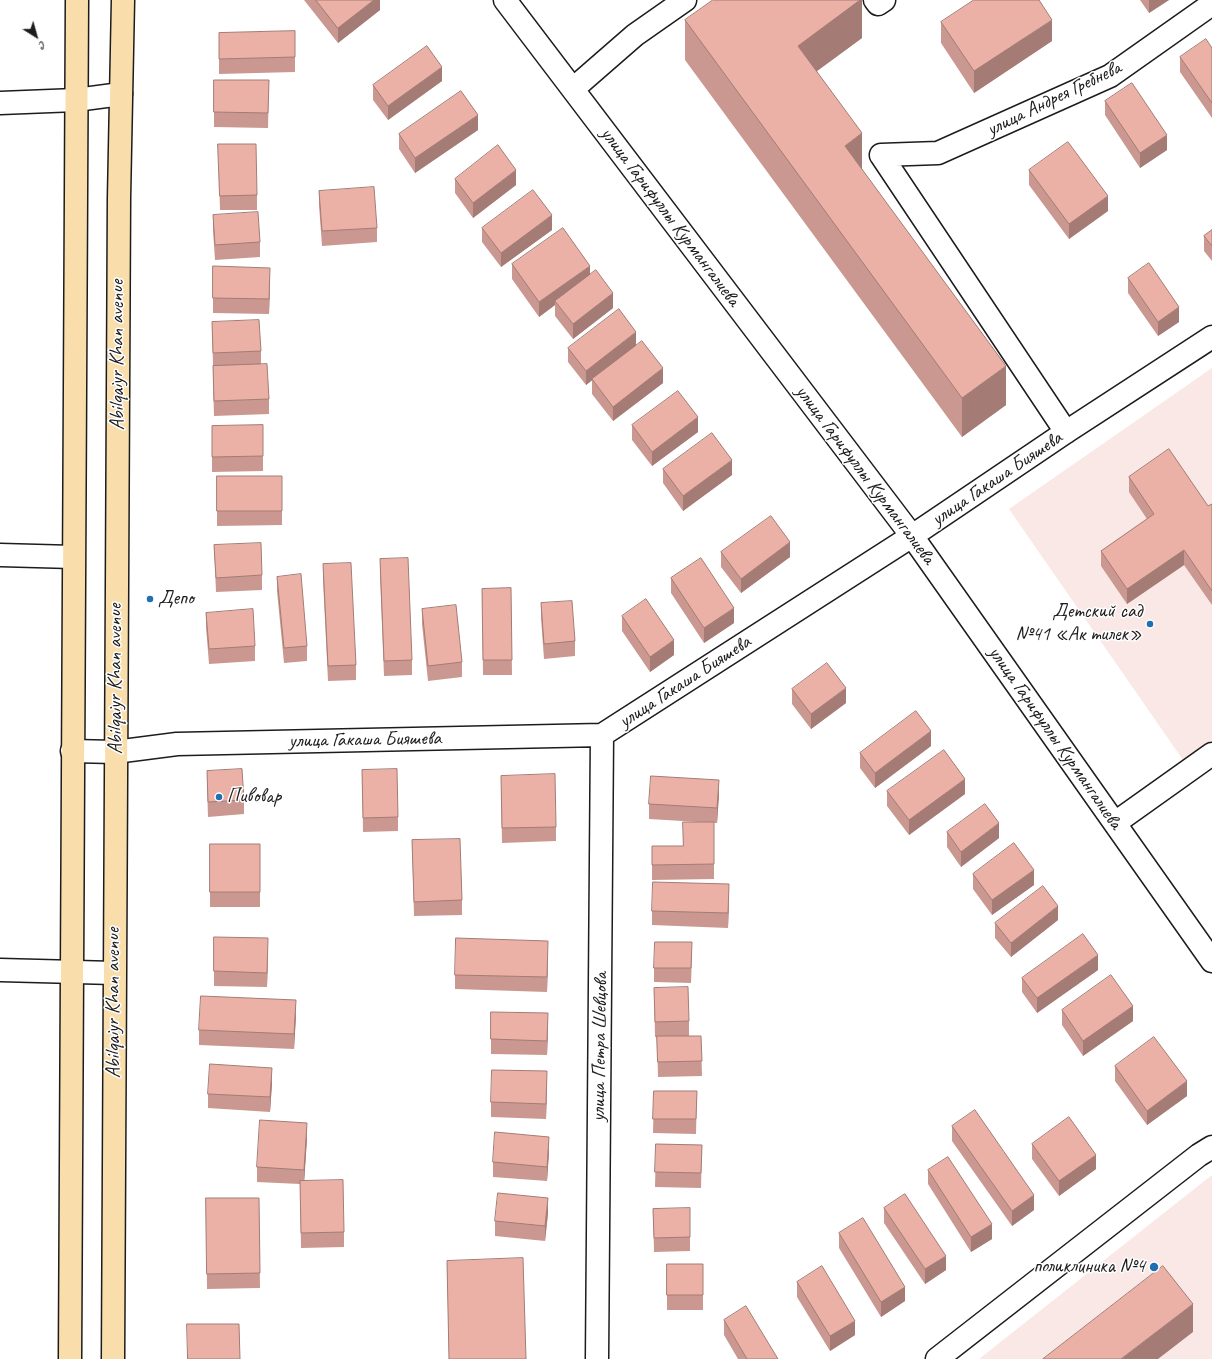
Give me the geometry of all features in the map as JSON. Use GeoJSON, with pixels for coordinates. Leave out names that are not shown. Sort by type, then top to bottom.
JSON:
{"type":"FeatureCollection","features":[{"type":"Feature","properties":{"kind":"main road"},"geometry":{"type":"LineString","coordinates":[[70,1359],[77,0]]}},
{"type":"Feature","properties":{"kind":"main road","name":"Abilqaiyr Khan avenue"},"geometry":{"type":"LineString","coordinates":[[113,1359],[115,752],[123,0]]}},
{"type":"Feature","properties":{"kind":"street","name":"улица Гарифуллы Курмангалиева"},"geometry":{"type":"LineString","coordinates":[[505,0],[912,536],[1212,961]]}},
{"type":"Feature","properties":{"kind":"street"},"geometry":{"type":"LineString","coordinates":[[573,89],[635,35],[685,0]]}},
{"type":"Feature","properties":{"kind":"street"},"geometry":{"type":"LineString","coordinates":[[875,0],[878,4],[884,0]]}},
{"type":"Feature","properties":{"kind":"street","name":"улица Андрея Гребнева"},"geometry":{"type":"LineString","coordinates":[[1066,432],[881,155],[938,153],[1103,79],[1212,4]]}},
{"type":"Feature","properties":{"kind":"street"},"geometry":{"type":"LineString","coordinates":[[0,103],[76,100],[121,94]]}},
{"type":"Feature","properties":{"kind":"street","name":"улица Гакаша Бияшева"},"geometry":{"type":"LineString","coordinates":[[72,752],[115,752],[177,744],[602,735],[912,536],[1066,432],[1212,337]]}},
{"type":"Feature","properties":{"kind":"street"},"geometry":{"type":"LineString","coordinates":[[0,556],[73,558]]}},
{"type":"Feature","properties":{"kind":"street","name":"улица Петра Шевцова"},"geometry":{"type":"LineString","coordinates":[[597,1359],[602,735]]}},
{"type":"Feature","properties":{"kind":"street"},"geometry":{"type":"LineString","coordinates":[[1115,823],[1212,754]]}},
{"type":"Feature","properties":{"kind":"street"},"geometry":{"type":"LineString","coordinates":[[0,970],[114,973]]}},
{"type":"Feature","properties":{"kind":"street"},"geometry":{"type":"LineString","coordinates":[[936,1359],[1199,1155],[1212,1147]]}},
{"type":"Feature","properties":{"kind":"shaded area","name":"Детский сад №41 «Ак тилек»"},"geometry":{"type":"Polygon","coordinates":[[[1212,368],[1212,740],[1183,760],[1009,509],[1212,368]]]}},
{"type":"Feature","properties":{"kind":"shaded area","name":"поликлиника №4"},"geometry":{"type":"Polygon","coordinates":[[[1212,1175],[1212,1359],[979,1359],[1212,1175]]]}},
{"type":"Feature","properties":{"kind":"building"},"geometry":{"type":"Polygon","coordinates":[[[316,0],[374,0],[338,28],[316,0]]]}},
{"type":"Feature","properties":{"kind":"building"},"geometry":{"type":"Polygon","coordinates":[[[713,0],[860,0],[798,46],[862,133],[845,146],[1006,366],[962,398],[685,20],[713,0]]]}},
{"type":"Feature","properties":{"kind":"building"},"geometry":{"type":"Polygon","coordinates":[[[974,0],[1039,0],[1052,20],[974,71],[941,22],[974,0]]]}},
{"type":"Feature","properties":{"kind":"building"},"geometry":{"type":"Polygon","coordinates":[[[295,31],[295,57],[219,59],[219,33],[295,31]]]}},
{"type":"Feature","properties":{"kind":"building"},"geometry":{"type":"Polygon","coordinates":[[[1206,39],[1212,48],[1212,103],[1180,57],[1206,39]]]}},
{"type":"Feature","properties":{"kind":"building"},"geometry":{"type":"Polygon","coordinates":[[[427,46],[442,67],[388,106],[373,85],[427,46]]]}},
{"type":"Feature","properties":{"kind":"building"},"geometry":{"type":"Polygon","coordinates":[[[214,80],[269,80],[268,113],[214,112],[214,80]]]}},
{"type":"Feature","properties":{"kind":"building"},"geometry":{"type":"Polygon","coordinates":[[[1132,83],[1167,135],[1140,153],[1105,101],[1132,83]]]}},
{"type":"Feature","properties":{"kind":"building"},"geometry":{"type":"Polygon","coordinates":[[[461,91],[478,115],[415,158],[399,134],[461,91]]]}},
{"type":"Feature","properties":{"kind":"building"},"geometry":{"type":"Polygon","coordinates":[[[1068,142],[1108,196],[1069,224],[1029,170],[1068,142]]]}},
{"type":"Feature","properties":{"kind":"building"},"geometry":{"type":"Polygon","coordinates":[[[218,144],[256,144],[257,195],[220,196],[218,144]]]}},
{"type":"Feature","properties":{"kind":"building"},"geometry":{"type":"Polygon","coordinates":[[[498,145],[516,170],[473,203],[455,179],[498,145]]]}},
{"type":"Feature","properties":{"kind":"building"},"geometry":{"type":"Polygon","coordinates":[[[374,187],[377,228],[322,231],[319,191],[374,187]]]}},
{"type":"Feature","properties":{"kind":"building"},"geometry":{"type":"Polygon","coordinates":[[[533,190],[552,215],[501,253],[482,228],[533,190]]]}},
{"type":"Feature","properties":{"kind":"building"},"geometry":{"type":"Polygon","coordinates":[[[258,212],[260,242],[215,245],[213,215],[258,212]]]}},
{"type":"Feature","properties":{"kind":"building"},"geometry":{"type":"Polygon","coordinates":[[[563,228],[590,266],[539,302],[512,264],[563,228]]]}},
{"type":"Feature","properties":{"kind":"building"},"geometry":{"type":"Polygon","coordinates":[[[1212,230],[1212,246],[1204,236],[1212,230]]]}},
{"type":"Feature","properties":{"kind":"building"},"geometry":{"type":"Polygon","coordinates":[[[1149,263],[1179,307],[1158,322],[1128,278],[1149,263]]]}},
{"type":"Feature","properties":{"kind":"building"},"geometry":{"type":"Polygon","coordinates":[[[213,266],[270,268],[269,299],[213,298],[213,266]]]}},
{"type":"Feature","properties":{"kind":"building"},"geometry":{"type":"Polygon","coordinates":[[[596,270],[613,293],[573,324],[555,301],[596,270]]]}},
{"type":"Feature","properties":{"kind":"building"},"geometry":{"type":"Polygon","coordinates":[[[619,309],[636,332],[586,371],[568,348],[619,309]]]}},
{"type":"Feature","properties":{"kind":"building"},"geometry":{"type":"Polygon","coordinates":[[[259,320],[261,351],[213,353],[212,322],[259,320]]]}},
{"type":"Feature","properties":{"kind":"building"},"geometry":{"type":"Polygon","coordinates":[[[642,341],[663,368],[613,407],[592,379],[642,341]]]}},
{"type":"Feature","properties":{"kind":"building"},"geometry":{"type":"Polygon","coordinates":[[[267,364],[269,399],[214,401],[213,366],[267,364]]]}},
{"type":"Feature","properties":{"kind":"building"},"geometry":{"type":"Polygon","coordinates":[[[678,391],[698,417],[652,452],[632,425],[678,391]]]}},
{"type":"Feature","properties":{"kind":"building"},"geometry":{"type":"Polygon","coordinates":[[[263,425],[263,456],[212,457],[212,426],[263,425]]]}},
{"type":"Feature","properties":{"kind":"building"},"geometry":{"type":"Polygon","coordinates":[[[712,433],[732,460],[683,496],[663,469],[712,433]]]}},
{"type":"Feature","properties":{"kind":"building"},"geometry":{"type":"Polygon","coordinates":[[[1169,449],[1208,506],[1212,504],[1212,591],[1184,550],[1127,589],[1101,551],[1154,514],[1129,477],[1169,449]]]}},
{"type":"Feature","properties":{"kind":"building"},"geometry":{"type":"Polygon","coordinates":[[[217,476],[282,476],[282,511],[217,511],[217,476]]]}},
{"type":"Feature","properties":{"kind":"building"},"geometry":{"type":"Polygon","coordinates":[[[771,516],[790,542],[741,579],[721,552],[771,516]]]}},
{"type":"Feature","properties":{"kind":"building"},"geometry":{"type":"Polygon","coordinates":[[[261,543],[262,575],[216,578],[214,545],[261,543]]]}},
{"type":"Feature","properties":{"kind":"building"},"geometry":{"type":"Polygon","coordinates":[[[408,558],[412,660],[384,661],[380,559],[408,558]]]}},
{"type":"Feature","properties":{"kind":"building"},"geometry":{"type":"Polygon","coordinates":[[[701,558],[734,608],[704,628],[671,578],[701,558]]]}},
{"type":"Feature","properties":{"kind":"building"},"geometry":{"type":"Polygon","coordinates":[[[351,563],[356,665],[328,666],[323,564],[351,563]]]}},
{"type":"Feature","properties":{"kind":"building"},"geometry":{"type":"Polygon","coordinates":[[[301,574],[307,646],[284,648],[277,577],[301,574]]]}},
{"type":"Feature","properties":{"kind":"building"},"geometry":{"type":"Polygon","coordinates":[[[511,588],[512,660],[483,660],[482,589],[511,588]]]}},
{"type":"Feature","properties":{"kind":"building"},"geometry":{"type":"Polygon","coordinates":[[[646,599],[674,640],[650,657],[622,616],[646,599]]]}},
{"type":"Feature","properties":{"kind":"building"},"geometry":{"type":"Polygon","coordinates":[[[572,601],[575,641],[544,644],[541,603],[572,601]]]}},
{"type":"Feature","properties":{"kind":"building"},"geometry":{"type":"Polygon","coordinates":[[[456,605],[462,662],[428,666],[422,609],[456,605]]]}},
{"type":"Feature","properties":{"kind":"building"},"geometry":{"type":"Polygon","coordinates":[[[253,609],[255,646],[209,649],[206,613],[253,609]]]}},
{"type":"Feature","properties":{"kind":"building"},"geometry":{"type":"Polygon","coordinates":[[[827,663],[846,688],[811,714],[792,689],[827,663]]]}},
{"type":"Feature","properties":{"kind":"building"},"geometry":{"type":"Polygon","coordinates":[[[916,711],[931,731],[875,773],[860,753],[916,711]]]}},
{"type":"Feature","properties":{"kind":"building"},"geometry":{"type":"Polygon","coordinates":[[[944,750],[965,779],[909,820],[887,791],[944,750]]]}},
{"type":"Feature","properties":{"kind":"building"},"geometry":{"type":"Polygon","coordinates":[[[242,769],[244,800],[208,802],[207,771],[242,769]]]}},
{"type":"Feature","properties":{"kind":"building"},"geometry":{"type":"Polygon","coordinates":[[[397,769],[398,817],[363,818],[362,770],[397,769]]]}},
{"type":"Feature","properties":{"kind":"building"},"geometry":{"type":"Polygon","coordinates":[[[555,774],[556,827],[502,828],[501,776],[555,774]]]}},
{"type":"Feature","properties":{"kind":"building"},"geometry":{"type":"Polygon","coordinates":[[[651,776],[719,780],[717,808],[649,804],[651,776]]]}},
{"type":"Feature","properties":{"kind":"building"},"geometry":{"type":"Polygon","coordinates":[[[985,804],[999,823],[961,852],[947,832],[985,804]]]}},
{"type":"Feature","properties":{"kind":"building"},"geometry":{"type":"Polygon","coordinates":[[[683,822],[714,822],[714,864],[652,865],[652,846],[683,846],[683,822]]]}},
{"type":"Feature","properties":{"kind":"building"},"geometry":{"type":"Polygon","coordinates":[[[460,839],[462,900],[414,902],[412,840],[460,839]]]}},
{"type":"Feature","properties":{"kind":"building"},"geometry":{"type":"Polygon","coordinates":[[[1014,843],[1034,870],[992,900],[973,874],[1014,843]]]}},
{"type":"Feature","properties":{"kind":"building"},"geometry":{"type":"Polygon","coordinates":[[[210,844],[260,844],[260,892],[210,892],[210,844]]]}},
{"type":"Feature","properties":{"kind":"building"},"geometry":{"type":"Polygon","coordinates":[[[653,882],[729,884],[728,913],[652,911],[653,882]]]}},
{"type":"Feature","properties":{"kind":"building"},"geometry":{"type":"Polygon","coordinates":[[[1043,886],[1058,906],[1011,943],[995,923],[1043,886]]]}},
{"type":"Feature","properties":{"kind":"building"},"geometry":{"type":"Polygon","coordinates":[[[1083,934],[1098,955],[1037,998],[1022,978],[1083,934]]]}},
{"type":"Feature","properties":{"kind":"building"},"geometry":{"type":"Polygon","coordinates":[[[214,937],[268,938],[267,973],[214,971],[214,937]]]}},
{"type":"Feature","properties":{"kind":"building"},"geometry":{"type":"Polygon","coordinates":[[[456,938],[548,941],[547,977],[455,975],[456,938]]]}},
{"type":"Feature","properties":{"kind":"building"},"geometry":{"type":"Polygon","coordinates":[[[655,942],[692,942],[691,968],[654,968],[655,942]]]}},
{"type":"Feature","properties":{"kind":"building"},"geometry":{"type":"Polygon","coordinates":[[[1111,975],[1133,1006],[1083,1041],[1062,1010],[1111,975]]]}},
{"type":"Feature","properties":{"kind":"building"},"geometry":{"type":"Polygon","coordinates":[[[688,987],[689,1021],[655,1022],[654,988],[688,987]]]}},
{"type":"Feature","properties":{"kind":"building"},"geometry":{"type":"Polygon","coordinates":[[[201,996],[296,1000],[294,1034],[199,1030],[201,996]]]}},
{"type":"Feature","properties":{"kind":"building"},"geometry":{"type":"Polygon","coordinates":[[[491,1012],[548,1013],[547,1041],[491,1039],[491,1012]]]}},
{"type":"Feature","properties":{"kind":"building"},"geometry":{"type":"Polygon","coordinates":[[[657,1036],[701,1036],[702,1061],[658,1062],[657,1036]]]}},
{"type":"Feature","properties":{"kind":"building"},"geometry":{"type":"Polygon","coordinates":[[[1154,1037],[1187,1081],[1147,1111],[1115,1066],[1154,1037]]]}},
{"type":"Feature","properties":{"kind":"building"},"geometry":{"type":"Polygon","coordinates":[[[210,1064],[272,1068],[270,1097],[208,1094],[210,1064]]]}},
{"type":"Feature","properties":{"kind":"building"},"geometry":{"type":"Polygon","coordinates":[[[492,1070],[547,1071],[546,1104],[491,1102],[492,1070]]]}},
{"type":"Feature","properties":{"kind":"building"},"geometry":{"type":"Polygon","coordinates":[[[654,1091],[697,1091],[696,1119],[653,1119],[654,1091]]]}},
{"type":"Feature","properties":{"kind":"building"},"geometry":{"type":"Polygon","coordinates":[[[975,1110],[1034,1195],[1012,1211],[952,1126],[975,1110]]]}},
{"type":"Feature","properties":{"kind":"building"},"geometry":{"type":"Polygon","coordinates":[[[1069,1117],[1096,1155],[1059,1181],[1032,1144],[1069,1117]]]}},
{"type":"Feature","properties":{"kind":"building"},"geometry":{"type":"Polygon","coordinates":[[[260,1120],[307,1123],[304,1170],[257,1167],[260,1120]]]}},
{"type":"Feature","properties":{"kind":"building"},"geometry":{"type":"Polygon","coordinates":[[[495,1132],[549,1137],[547,1167],[493,1162],[495,1132]]]}},
{"type":"Feature","properties":{"kind":"building"},"geometry":{"type":"Polygon","coordinates":[[[656,1144],[702,1145],[701,1173],[655,1172],[656,1144]]]}},
{"type":"Feature","properties":{"kind":"building"},"geometry":{"type":"Polygon","coordinates":[[[948,1157],[992,1224],[971,1237],[928,1170],[948,1157]]]}},
{"type":"Feature","properties":{"kind":"building"},"geometry":{"type":"Polygon","coordinates":[[[343,1180],[344,1232],[301,1233],[300,1181],[343,1180]]]}},
{"type":"Feature","properties":{"kind":"building"},"geometry":{"type":"Polygon","coordinates":[[[498,1193],[548,1198],[545,1226],[495,1221],[498,1193]]]}},
{"type":"Feature","properties":{"kind":"building"},"geometry":{"type":"Polygon","coordinates":[[[905,1194],[946,1256],[925,1269],[884,1208],[905,1194]]]}},
{"type":"Feature","properties":{"kind":"building"},"geometry":{"type":"Polygon","coordinates":[[[206,1198],[259,1198],[260,1273],[207,1274],[206,1198]]]}},
{"type":"Feature","properties":{"kind":"building"},"geometry":{"type":"Polygon","coordinates":[[[690,1208],[690,1237],[654,1238],[653,1209],[690,1208]]]}},
{"type":"Feature","properties":{"kind":"building"},"geometry":{"type":"Polygon","coordinates":[[[863,1218],[905,1287],[881,1302],[839,1233],[863,1218]]]}},
{"type":"Feature","properties":{"kind":"building"},"geometry":{"type":"Polygon","coordinates":[[[523,1258],[526,1359],[449,1359],[447,1261],[523,1258]]]}},
{"type":"Feature","properties":{"kind":"building"},"geometry":{"type":"Polygon","coordinates":[[[667,1264],[703,1264],[703,1295],[667,1295],[667,1264]]]}},
{"type":"Feature","properties":{"kind":"building"},"geometry":{"type":"Polygon","coordinates":[[[822,1266],[855,1321],[830,1336],[797,1282],[822,1266]]]}},
{"type":"Feature","properties":{"kind":"building"},"geometry":{"type":"Polygon","coordinates":[[[1163,1266],[1193,1304],[1121,1359],[1043,1359],[1163,1266]]]}},
{"type":"Feature","properties":{"kind":"building"},"geometry":{"type":"Polygon","coordinates":[[[746,1306],[778,1359],[747,1359],[724,1320],[746,1306]]]}},
{"type":"Feature","properties":{"kind":"building"},"geometry":{"type":"Polygon","coordinates":[[[187,1324],[239,1324],[240,1359],[188,1359],[187,1324]]]}},
{"type":"Feature","properties":{"kind":"place","name":"Депо"},"geometry":{"type":"Point","coordinates":[150,599]}},
{"type":"Feature","properties":{"kind":"place","name":"Детский сад №41 «Ак тилек»"},"geometry":{"type":"Point","coordinates":[1150,624]}},
{"type":"Feature","properties":{"kind":"place","name":"Пивовар"},"geometry":{"type":"Point","coordinates":[219,797]}},
{"type":"Feature","properties":{"kind":"place","name":"поликлиника №4"},"geometry":{"type":"Point","coordinates":[1154,1267]}}]}
